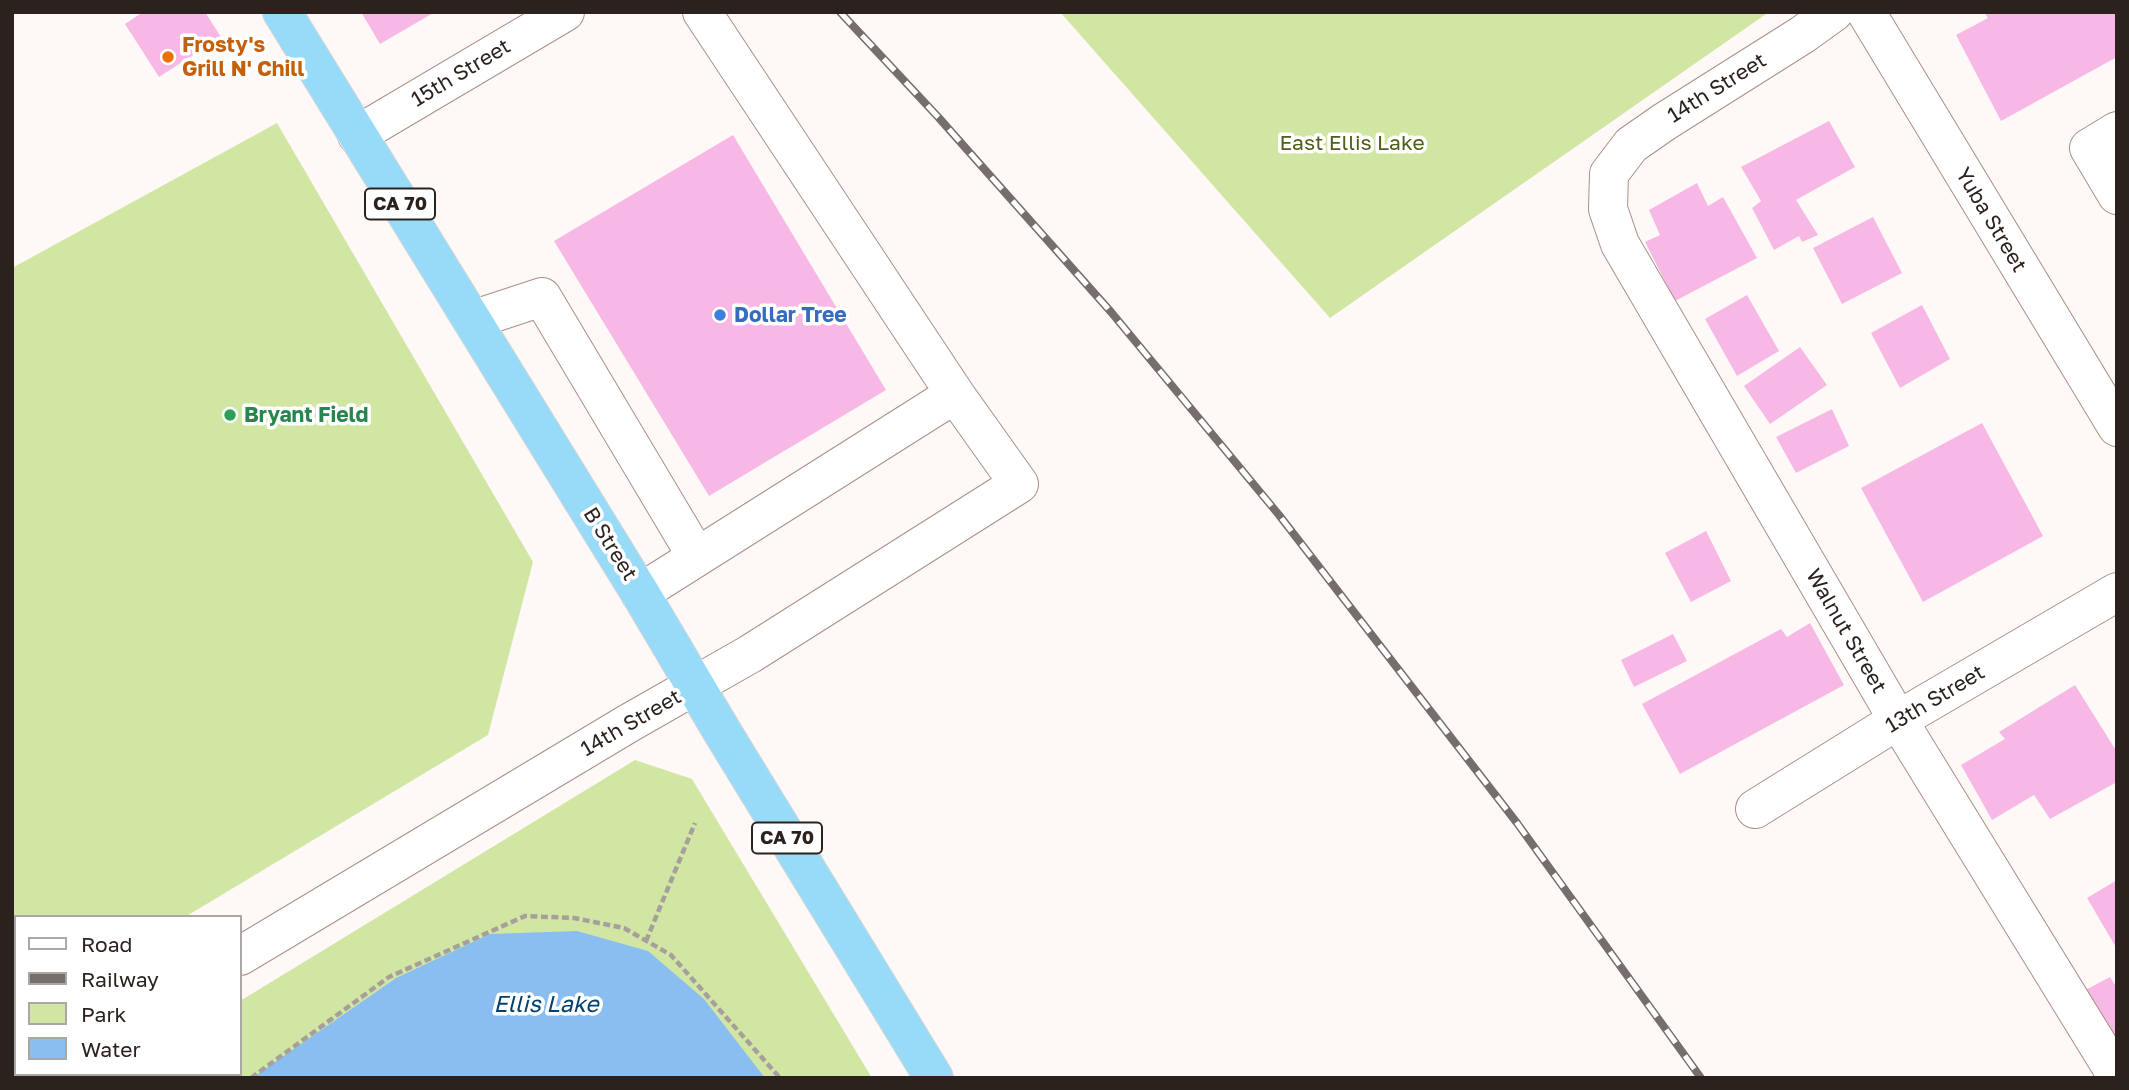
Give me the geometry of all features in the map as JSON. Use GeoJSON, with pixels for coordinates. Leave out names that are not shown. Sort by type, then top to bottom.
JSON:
{"type":"FeatureCollection","features":[{"type":"Feature","properties":{"kind":"highway","name":"B Street"},"geometry":{"type":"LineString","coordinates":[[282,12],[640,593],[934,1078]]}},
{"type":"Feature","properties":{"kind":"street","name":"15th Street"},"geometry":{"type":"LineString","coordinates":[[358,135],[565,12]]}},
{"type":"Feature","properties":{"kind":"street"},"geometry":{"type":"LineString","coordinates":[[640,593],[956,394],[702,12]]}},
{"type":"Feature","properties":{"kind":"street","name":"14th Street"},"geometry":{"type":"LineString","coordinates":[[1609,174],[1631,145],[1834,12]]}},
{"type":"Feature","properties":{"kind":"street","name":"Yuba Street"},"geometry":{"type":"LineString","coordinates":[[1866,12],[2117,427]]}},
{"type":"Feature","properties":{"kind":"street"},"geometry":{"type":"LineString","coordinates":[[2117,131],[2088,148],[2117,195]]}},
{"type":"Feature","properties":{"kind":"street","name":"Walnut Street"},"geometry":{"type":"LineString","coordinates":[[1609,174],[1608,209],[1620,244],[1898,720],[2117,1076]]}},
{"type":"Feature","properties":{"kind":"street"},"geometry":{"type":"LineString","coordinates":[[472,320],[542,297],[697,557]]}},
{"type":"Feature","properties":{"kind":"street","name":"14th Street"},"geometry":{"type":"LineString","coordinates":[[242,955],[750,654],[1019,484],[956,394]]}},
{"type":"Feature","properties":{"kind":"street","name":"13th Street"},"geometry":{"type":"LineString","coordinates":[[1755,809],[1898,720],[2117,592]]}},
{"type":"Feature","properties":{"kind":"path"},"geometry":{"type":"LineString","coordinates":[[646,941],[695,823]]}},
{"type":"Feature","properties":{"kind":"path"},"geometry":{"type":"LineString","coordinates":[[251,1078],[389,977],[524,916],[574,918],[624,928],[671,956],[780,1078]]}},
{"type":"Feature","properties":{"kind":"green space","name":"East Ellis Lake"},"geometry":{"type":"Polygon","coordinates":[[[1060,12],[1769,12],[1330,318],[1060,12]]]}},
{"type":"Feature","properties":{"kind":"green space","name":"Bryant Field"},"geometry":{"type":"Polygon","coordinates":[[[277,123],[533,562],[488,735],[188,915],[14,915],[14,938],[12,936],[12,268],[277,123]]]}},
{"type":"Feature","properties":{"kind":"green space"},"geometry":{"type":"Polygon","coordinates":[[[635,760],[692,779],[872,1078],[115,1078],[242,1076],[242,1000],[635,760]]]}},
{"type":"Feature","properties":{"kind":"green space"},"geometry":{"type":"Polygon","coordinates":[[[12,1020],[14,1076],[73,1078],[12,1078],[12,1020]]]}},
{"type":"Feature","properties":{"kind":"water","name":"Ellis Lake"},"geometry":{"type":"Polygon","coordinates":[[[577,931],[648,951],[704,999],[765,1078],[252,1078],[396,978],[490,934],[577,931]]]}},
{"type":"Feature","properties":{"kind":"building","name":"Frosty's Grill N' Chill"},"geometry":{"type":"Polygon","coordinates":[[[143,12],[205,12],[221,37],[159,77],[125,24],[143,12]]]}},
{"type":"Feature","properties":{"kind":"building"},"geometry":{"type":"Polygon","coordinates":[[[361,12],[435,12],[380,44],[361,12]]]}},
{"type":"Feature","properties":{"kind":"building"},"geometry":{"type":"Polygon","coordinates":[[[1984,12],[2117,12],[2117,57],[2001,121],[1956,35],[1988,18],[1984,12]]]}},
{"type":"Feature","properties":{"kind":"building"},"geometry":{"type":"Polygon","coordinates":[[[1829,121],[1855,167],[1796,200],[1818,235],[1802,242],[1799,236],[1774,250],[1752,208],[1761,201],[1741,167],[1829,121]]]}},
{"type":"Feature","properties":{"kind":"building","name":"Dollar Tree"},"geometry":{"type":"Polygon","coordinates":[[[733,135],[886,390],[709,496],[554,241],[733,135]]]}},
{"type":"Feature","properties":{"kind":"building"},"geometry":{"type":"Polygon","coordinates":[[[1697,183],[1708,206],[1723,197],[1757,258],[1675,301],[1645,242],[1660,235],[1649,210],[1697,183]]]}},
{"type":"Feature","properties":{"kind":"building"},"geometry":{"type":"Polygon","coordinates":[[[1873,217],[1902,273],[1842,304],[1813,248],[1873,217]]]}},
{"type":"Feature","properties":{"kind":"building"},"geometry":{"type":"Polygon","coordinates":[[[1747,295],[1779,351],[1737,376],[1705,319],[1747,295]]]}},
{"type":"Feature","properties":{"kind":"building"},"geometry":{"type":"Polygon","coordinates":[[[1922,305],[1950,359],[1900,388],[1871,333],[1922,305]]]}},
{"type":"Feature","properties":{"kind":"building"},"geometry":{"type":"Polygon","coordinates":[[[1800,347],[1827,385],[1770,424],[1744,386],[1800,347]]]}},
{"type":"Feature","properties":{"kind":"building"},"geometry":{"type":"Polygon","coordinates":[[[1832,409],[1849,446],[1796,473],[1776,437],[1832,409]]]}},
{"type":"Feature","properties":{"kind":"building"},"geometry":{"type":"Polygon","coordinates":[[[1982,423],[2043,536],[1923,602],[1861,488],[1982,423]]]}},
{"type":"Feature","properties":{"kind":"building"},"geometry":{"type":"Polygon","coordinates":[[[1706,531],[1731,581],[1691,602],[1665,553],[1706,531]]]}},
{"type":"Feature","properties":{"kind":"building"},"geometry":{"type":"Polygon","coordinates":[[[1810,623],[1844,685],[1680,774],[1642,704],[1781,629],[1787,637],[1810,623]]]}},
{"type":"Feature","properties":{"kind":"building"},"geometry":{"type":"Polygon","coordinates":[[[1673,634],[1687,661],[1634,687],[1621,660],[1673,634]]]}},
{"type":"Feature","properties":{"kind":"building"},"geometry":{"type":"Polygon","coordinates":[[[2075,685],[2117,752],[2117,782],[2050,819],[2034,795],[1992,820],[1961,765],[2005,739],[1999,732],[2075,685]]]}},
{"type":"Feature","properties":{"kind":"building"},"geometry":{"type":"Polygon","coordinates":[[[2117,880],[2117,949],[2087,898],[2117,880]]]}},
{"type":"Feature","properties":{"kind":"building"},"geometry":{"type":"Polygon","coordinates":[[[2110,977],[2117,988],[2117,1045],[2074,996],[2110,977]]]}},
{"type":"Feature","properties":{"kind":"railway"},"geometry":{"type":"LineString","coordinates":[[840,12],[939,118],[1111,312],[1279,515],[1517,823],[1701,1078]]}},
{"type":"Feature","properties":{"kind":"place","name":"Frosty's Grill N' Chill"},"geometry":{"type":"Point","coordinates":[168,57]}},
{"type":"Feature","properties":{"kind":"place","name":"Dollar Tree"},"geometry":{"type":"Point","coordinates":[720,315]}},
{"type":"Feature","properties":{"kind":"place","name":"Bryant Field"},"geometry":{"type":"Point","coordinates":[230,415]}}]}
